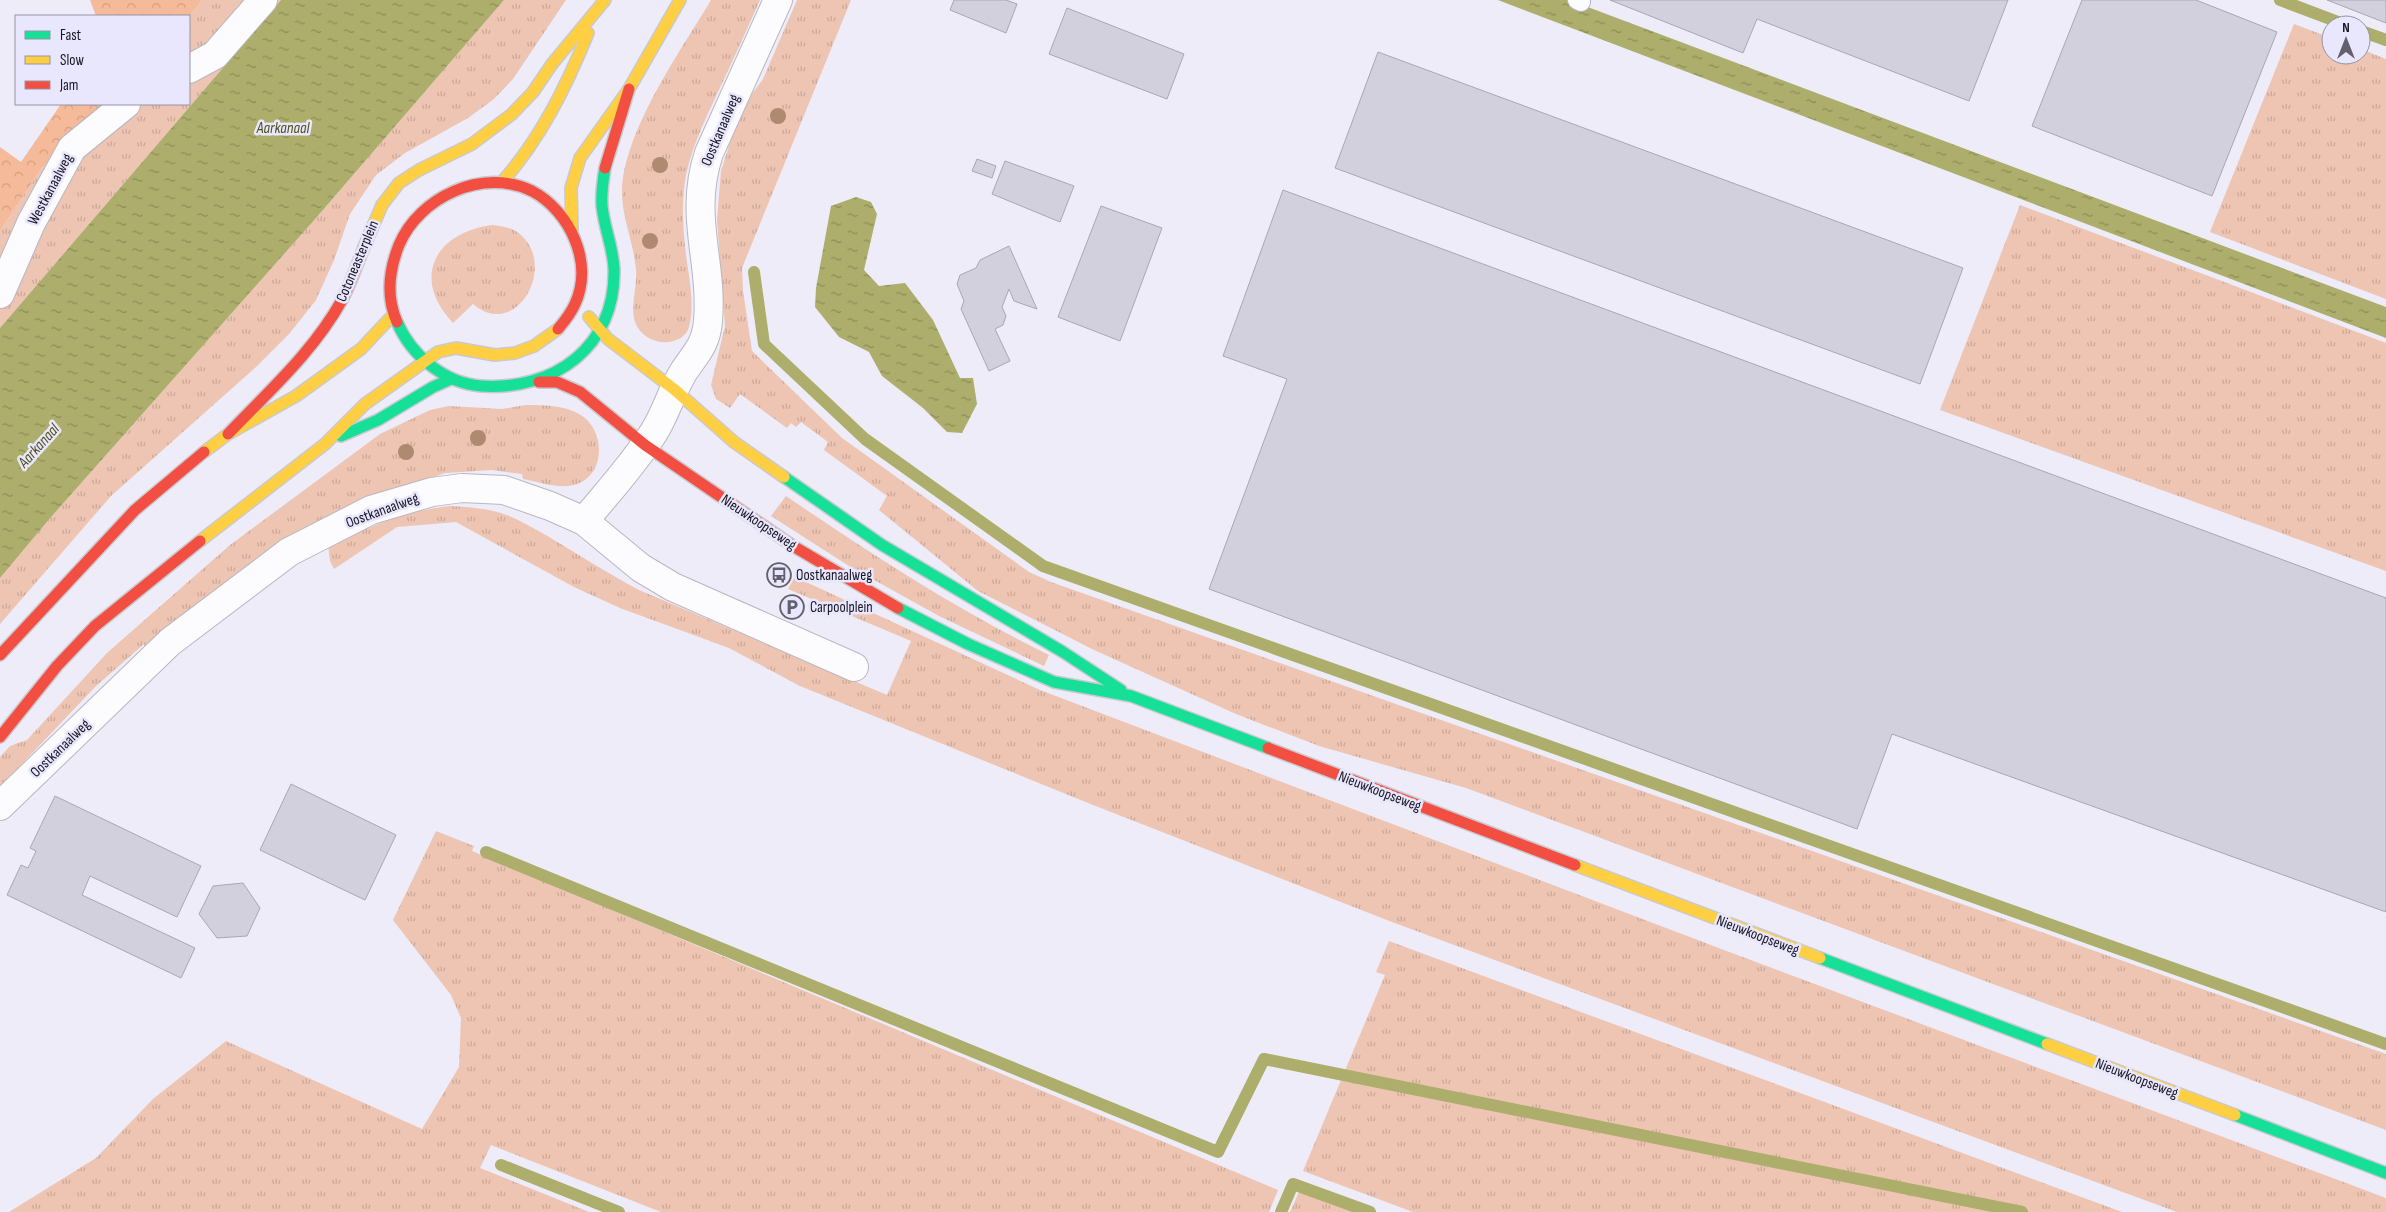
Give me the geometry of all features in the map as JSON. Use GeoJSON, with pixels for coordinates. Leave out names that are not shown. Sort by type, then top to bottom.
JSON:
{"type":"FeatureCollection","features":[{"type":"Feature","properties":{"kind":"main road"},"geometry":{"type":"LineString","coordinates":[[502,182],[533,146],[571,76],[595,16],[605,0]]}},
{"type":"Feature","properties":{"kind":"main road"},"geometry":{"type":"LineString","coordinates":[[0,737],[48,678],[96,625],[195,542],[327,442],[367,402],[425,362],[451,347],[481,354],[517,353],[534,347],[562,325],[571,313],[579,293],[582,276],[581,258],[572,230],[571,188],[580,158],[629,89],[680,0]]}},
{"type":"Feature","properties":{"kind":"main road","name":"Cotoneasterplein"},"geometry":{"type":"LineString","coordinates":[[228,434],[327,325],[343,300],[370,228],[392,190],[412,174],[469,146],[505,121],[533,92],[551,64],[595,16]]}},
{"type":"Feature","properties":{"kind":"main road"},"geometry":{"type":"LineString","coordinates":[[572,230],[559,212],[543,197],[523,187],[502,182],[482,182],[462,187],[438,199],[412,220],[394,256],[390,296],[393,315],[412,349],[425,362],[451,379],[468,384],[503,388],[538,382],[573,361],[599,331],[610,303],[613,284],[613,264],[602,208],[602,184],[629,89]]}},
{"type":"Feature","properties":{"kind":"main road","name":"Nieuwkoopseweg"},"geometry":{"type":"LineString","coordinates":[[579,293],[587,314],[599,331],[675,390],[734,442],[882,545],[1063,652],[1131,696]]}},
{"type":"Feature","properties":{"kind":"main road"},"geometry":{"type":"LineString","coordinates":[[0,655],[20,631],[135,510],[181,469],[228,434],[296,396],[361,349],[393,315]]}},
{"type":"Feature","properties":{"kind":"main road"},"geometry":{"type":"LineString","coordinates":[[327,442],[378,420],[433,386],[451,379]]}},
{"type":"Feature","properties":{"kind":"main road","name":"Nieuwkoopseweg"},"geometry":{"type":"LineString","coordinates":[[538,382],[556,382],[580,392],[645,445],[793,546],[874,595],[968,644],[1054,682],[1131,696],[2386,1173]]}},
{"type":"Feature","properties":{"kind":"street"},"geometry":{"type":"LineString","coordinates":[[190,68],[215,55],[263,0]]}},
{"type":"Feature","properties":{"kind":"street","name":"Oostkanaalweg"},"geometry":{"type":"LineString","coordinates":[[0,806],[170,642],[289,552],[371,510],[432,492],[462,488],[504,490],[550,506],[584,522],[654,432],[684,372],[701,349],[708,321],[699,214],[702,174],[709,152],[778,0]]}},
{"type":"Feature","properties":{"kind":"street","name":"Westkanaalweg"},"geometry":{"type":"LineString","coordinates":[[0,294],[31,223],[72,148],[125,105]]}},
{"type":"Feature","properties":{"kind":"street"},"geometry":{"type":"LineString","coordinates":[[584,522],[641,568],[673,587],[854,667]]}},
{"type":"Feature","properties":{"kind":"green space"},"geometry":{"type":"Polygon","coordinates":[[[90,0],[202,0],[190,16],[96,15],[90,0]]]}},
{"type":"Feature","properties":{"kind":"green space"},"geometry":{"type":"Polygon","coordinates":[[[202,0],[281,0],[0,328],[0,231],[41,169],[106,105],[190,105],[190,16],[202,0]]]}},
{"type":"Feature","properties":{"kind":"green space"},"geometry":{"type":"Polygon","coordinates":[[[504,0],[566,0],[513,79],[494,99],[468,118],[405,153],[376,175],[350,214],[334,260],[316,300],[289,334],[256,367],[111,496],[0,624],[0,578],[52,516],[316,218],[504,0]]]}},
{"type":"Feature","properties":{"kind":"green space"},"geometry":{"type":"Polygon","coordinates":[[[711,0],[760,0],[699,133],[686,175],[683,215],[691,300],[689,327],[684,336],[669,342],[660,342],[647,337],[635,323],[633,306],[636,270],[623,205],[624,172],[631,147],[654,94],[711,0]]]}},
{"type":"Feature","properties":{"kind":"green space"},"geometry":{"type":"Polygon","coordinates":[[[797,0],[851,0],[742,268],[743,291],[752,351],[842,438],[1029,572],[1051,582],[2386,1054],[2386,1130],[1466,788],[1319,746],[1236,714],[1094,650],[978,591],[879,510],[887,496],[824,450],[828,442],[801,422],[796,427],[791,423],[787,428],[740,394],[730,408],[716,399],[711,385],[725,326],[717,220],[721,171],[734,130],[752,94],[763,79],[797,0]]]}},
{"type":"Feature","properties":{"kind":"green space"},"geometry":{"type":"Polygon","coordinates":[[[2294,24],[2321,34],[2321,65],[2371,65],[2371,53],[2386,59],[2386,299],[2210,232],[2294,24]]]}},
{"type":"Feature","properties":{"kind":"green space"},"geometry":{"type":"Polygon","coordinates":[[[60,105],[106,105],[41,169],[0,231],[0,147],[21,162],[60,105]]]}},
{"type":"Feature","properties":{"kind":"green space"},"geometry":{"type":"Polygon","coordinates":[[[2020,205],[2386,343],[2386,571],[1940,410],[2020,205]]]}},
{"type":"Feature","properties":{"kind":"green space"},"geometry":{"type":"Polygon","coordinates":[[[492,225],[514,230],[529,245],[534,261],[534,278],[528,294],[518,306],[504,313],[489,313],[473,304],[453,323],[440,306],[433,290],[432,275],[435,260],[443,248],[456,238],[472,230],[492,225]]]}},
{"type":"Feature","properties":{"kind":"green space"},"geometry":{"type":"Polygon","coordinates":[[[526,405],[560,407],[579,414],[588,421],[598,439],[599,450],[598,461],[594,470],[587,478],[577,484],[564,486],[523,479],[522,474],[492,470],[445,473],[323,518],[287,539],[145,647],[144,644],[96,686],[0,787],[0,757],[10,746],[27,740],[107,653],[230,545],[380,434],[430,410],[449,406],[502,409],[526,405]]]}},
{"type":"Feature","properties":{"kind":"green space"},"geometry":{"type":"Polygon","coordinates":[[[786,496],[850,539],[948,600],[1049,655],[1044,666],[939,616],[849,566],[771,516],[786,496]]]}},
{"type":"Feature","properties":{"kind":"green space"},"geometry":{"type":"Polygon","coordinates":[[[449,506],[484,509],[516,519],[639,590],[887,695],[911,641],[788,589],[795,577],[1040,690],[1724,950],[2386,1198],[2386,1212],[2177,1212],[1392,922],[1088,803],[800,686],[729,648],[620,608],[574,587],[456,522],[397,527],[334,569],[330,561],[328,545],[402,516],[449,506]]]}},
{"type":"Feature","properties":{"kind":"green space"},"geometry":{"type":"Polygon","coordinates":[[[436,831],[474,846],[472,851],[1278,1190],[1269,1212],[661,1212],[491,1145],[480,1168],[589,1212],[9,1212],[96,1158],[153,1099],[226,1041],[422,1129],[459,1067],[461,1018],[451,995],[393,920],[436,831]]]}},
{"type":"Feature","properties":{"kind":"green space"},"geometry":{"type":"Polygon","coordinates":[[[1389,941],[2122,1212],[1413,1212],[1303,1171],[1385,975],[1376,972],[1389,941]]]}},
{"type":"Feature","properties":{"kind":"green space"},"geometry":{"type":"Polygon","coordinates":[[[1299,1192],[1354,1212],[1290,1212],[1299,1192]]]}},
{"type":"Feature","properties":{"kind":"water","name":"Aarkanaal"},"geometry":{"type":"Polygon","coordinates":[[[281,0],[504,0],[316,218],[52,516],[0,578],[0,328],[281,0]]]}},
{"type":"Feature","properties":{"kind":"water"},"geometry":{"type":"Polygon","coordinates":[[[1498,0],[1569,0],[2386,307],[2386,338],[1498,0]]]}},
{"type":"Feature","properties":{"kind":"water"},"geometry":{"type":"Polygon","coordinates":[[[856,197],[871,202],[877,214],[864,270],[879,286],[905,283],[933,320],[960,378],[973,378],[977,404],[962,433],[947,432],[923,408],[882,376],[869,352],[839,337],[815,307],[816,288],[831,206],[856,197]]]}},
{"type":"Feature","properties":{"kind":"building"},"geometry":{"type":"Polygon","coordinates":[[[954,0],[1006,0],[1017,4],[1006,33],[950,10],[954,0]]]}},
{"type":"Feature","properties":{"kind":"building"},"geometry":{"type":"Polygon","coordinates":[[[1610,0],[2008,0],[1969,101],[1757,19],[1743,53],[1610,0]]]}},
{"type":"Feature","properties":{"kind":"building"},"geometry":{"type":"Polygon","coordinates":[[[2082,0],[2196,0],[2277,32],[2212,196],[2032,126],[2082,0]]]}},
{"type":"Feature","properties":{"kind":"building"},"geometry":{"type":"Polygon","coordinates":[[[2327,0],[2386,0],[2386,23],[2371,17],[2371,15],[2365,15],[2327,0]]]}},
{"type":"Feature","properties":{"kind":"building"},"geometry":{"type":"Polygon","coordinates":[[[1067,8],[1184,54],[1167,99],[1049,54],[1067,8]]]}},
{"type":"Feature","properties":{"kind":"building"},"geometry":{"type":"Polygon","coordinates":[[[1378,52],[1963,268],[1920,384],[1335,168],[1378,52]]]}},
{"type":"Feature","properties":{"kind":"building"},"geometry":{"type":"Polygon","coordinates":[[[977,159],[996,166],[992,178],[972,171],[977,159]]]}},
{"type":"Feature","properties":{"kind":"building"},"geometry":{"type":"Polygon","coordinates":[[[1005,161],[1074,186],[1060,222],[992,194],[1005,161]]]}},
{"type":"Feature","properties":{"kind":"building"},"geometry":{"type":"Polygon","coordinates":[[[1283,190],[2386,598],[2386,912],[1892,734],[1857,829],[1209,589],[1287,379],[1223,356],[1283,190]]]}},
{"type":"Feature","properties":{"kind":"building"},"geometry":{"type":"Polygon","coordinates":[[[1101,206],[1162,228],[1120,341],[1058,317],[1101,206]]]}},
{"type":"Feature","properties":{"kind":"building"},"geometry":{"type":"Polygon","coordinates":[[[1009,246],[1037,309],[1014,301],[1009,289],[1002,307],[1006,316],[1003,325],[995,329],[1010,361],[989,371],[961,309],[964,301],[957,284],[960,275],[976,268],[980,260],[1009,246]]]}},
{"type":"Feature","properties":{"kind":"building"},"geometry":{"type":"Polygon","coordinates":[[[291,784],[396,835],[365,900],[260,850],[291,784]]]}},
{"type":"Feature","properties":{"kind":"building"},"geometry":{"type":"Polygon","coordinates":[[[55,796],[201,866],[177,917],[90,876],[82,895],[195,948],[181,978],[7,895],[21,865],[28,868],[36,851],[30,848],[55,796]]]}},
{"type":"Feature","properties":{"kind":"building"},"geometry":{"type":"Polygon","coordinates":[[[243,883],[260,908],[247,936],[217,938],[199,914],[213,886],[243,883]]]}},
{"type":"Feature","properties":{"kind":"waterway"},"geometry":{"type":"LineString","coordinates":[[2280,0],[2321,16]]}},
{"type":"Feature","properties":{"kind":"waterway"},"geometry":{"type":"LineString","coordinates":[[2371,35],[2386,40]]}},
{"type":"Feature","properties":{"kind":"waterway"},"geometry":{"type":"LineString","coordinates":[[754,272],[764,344],[865,439],[1043,566],[2386,1044]]}},
{"type":"Feature","properties":{"kind":"waterway"},"geometry":{"type":"LineString","coordinates":[[486,852],[1218,1152],[1264,1059],[2022,1212]]}},
{"type":"Feature","properties":{"kind":"waterway"},"geometry":{"type":"LineString","coordinates":[[501,1165],[619,1212]]}},
{"type":"Feature","properties":{"kind":"waterway"},"geometry":{"type":"LineString","coordinates":[[1281,1212],[1293,1184],[1370,1212]]}},
{"type":"Feature","properties":{"kind":"traffic: fast"},"geometry":{"type":"LineString","coordinates":[[397,322],[411,346],[430,365],[442,373],[467,384],[508,386],[533,381],[556,372],[576,359],[592,342],[604,321],[612,297],[614,269],[602,206],[605,168]]}},
{"type":"Feature","properties":{"kind":"traffic: fast"},"geometry":{"type":"LineString","coordinates":[[341,436],[378,420],[433,387],[451,379]]}},
{"type":"Feature","properties":{"kind":"traffic: fast"},"geometry":{"type":"LineString","coordinates":[[784,477],[882,545],[1063,652],[1121,690]]}},
{"type":"Feature","properties":{"kind":"traffic: fast"},"geometry":{"type":"LineString","coordinates":[[898,608],[968,644],[1054,682],[1131,696],[1268,748]]}},
{"type":"Feature","properties":{"kind":"traffic: fast"},"geometry":{"type":"LineString","coordinates":[[1820,958],[2047,1044]]}},
{"type":"Feature","properties":{"kind":"traffic: fast"},"geometry":{"type":"LineString","coordinates":[[2235,1115],[2386,1173]]}},
{"type":"Feature","properties":{"kind":"traffic: slow"},"geometry":{"type":"LineString","coordinates":[[364,247],[382,205],[399,183],[419,170],[472,144],[512,114],[533,92],[552,64],[605,0]]}},
{"type":"Feature","properties":{"kind":"traffic: slow"},"geometry":{"type":"LineString","coordinates":[[572,230],[571,188],[580,158],[629,89],[680,0]]}},
{"type":"Feature","properties":{"kind":"traffic: slow"},"geometry":{"type":"LineString","coordinates":[[502,182],[541,130],[571,73],[588,33]]}},
{"type":"Feature","properties":{"kind":"traffic: slow"},"geometry":{"type":"LineString","coordinates":[[204,452],[228,434],[296,396],[361,349],[393,315]]}},
{"type":"Feature","properties":{"kind":"traffic: slow"},"geometry":{"type":"LineString","coordinates":[[589,317],[608,339],[675,390],[734,442],[784,477]]}},
{"type":"Feature","properties":{"kind":"traffic: slow"},"geometry":{"type":"LineString","coordinates":[[200,541],[325,444],[365,404],[438,352],[456,348],[495,355],[515,353],[534,346],[558,329]]}},
{"type":"Feature","properties":{"kind":"traffic: slow"},"geometry":{"type":"LineString","coordinates":[[1575,865],[1820,958]]}},
{"type":"Feature","properties":{"kind":"traffic: slow"},"geometry":{"type":"LineString","coordinates":[[2047,1044],[2235,1115]]}},
{"type":"Feature","properties":{"kind":"traffic: jam"},"geometry":{"type":"LineString","coordinates":[[605,168],[629,89]]}},
{"type":"Feature","properties":{"kind":"traffic: jam"},"geometry":{"type":"LineString","coordinates":[[397,322],[391,303],[391,274],[399,245],[408,228],[421,213],[437,200],[455,191],[474,185],[493,183],[513,184],[532,191],[546,200],[557,211],[575,240],[582,272],[580,288],[575,304],[558,329]]}},
{"type":"Feature","properties":{"kind":"traffic: jam"},"geometry":{"type":"LineString","coordinates":[[228,434],[318,337],[342,300],[364,247]]}},
{"type":"Feature","properties":{"kind":"traffic: jam"},"geometry":{"type":"LineString","coordinates":[[539,382],[557,382],[580,392],[645,445],[793,546],[898,608]]}},
{"type":"Feature","properties":{"kind":"traffic: jam"},"geometry":{"type":"LineString","coordinates":[[0,655],[135,510],[204,452]]}},
{"type":"Feature","properties":{"kind":"traffic: jam"},"geometry":{"type":"LineString","coordinates":[[0,737],[57,666],[95,626],[200,541]]}},
{"type":"Feature","properties":{"kind":"traffic: jam"},"geometry":{"type":"LineString","coordinates":[[1268,748],[1575,865]]}},
{"type":"Feature","properties":{"kind":"place","name":"Oostkanaalweg"},"geometry":{"type":"Point","coordinates":[779,575]}},
{"type":"Feature","properties":{"kind":"place","name":"Carpoolplein"},"geometry":{"type":"Point","coordinates":[792,607]}}]}
